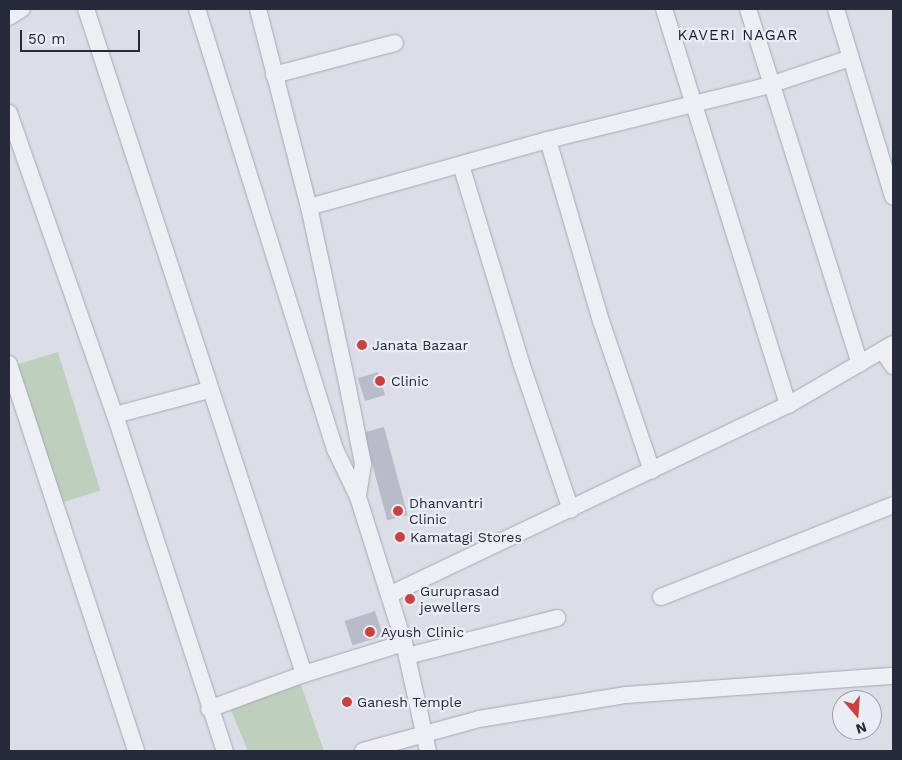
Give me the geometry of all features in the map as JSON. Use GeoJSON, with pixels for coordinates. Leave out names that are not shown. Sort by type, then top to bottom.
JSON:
{"type":"FeatureCollection","features":[{"type":"Feature","properties":{"kind":"street"},"geometry":{"type":"LineString","coordinates":[[9,17],[22,9]]}},
{"type":"Feature","properties":{"kind":"street"},"geometry":{"type":"LineString","coordinates":[[86,9],[209,390],[304,674]]}},
{"type":"Feature","properties":{"kind":"street"},"geometry":{"type":"LineString","coordinates":[[197,9],[335,449],[358,496],[406,649],[428,751]]}},
{"type":"Feature","properties":{"kind":"street"},"geometry":{"type":"LineString","coordinates":[[258,9],[309,207],[363,464],[358,496]]}},
{"type":"Feature","properties":{"kind":"street"},"geometry":{"type":"LineString","coordinates":[[664,9],[692,106],[788,405]]}},
{"type":"Feature","properties":{"kind":"street"},"geometry":{"type":"LineString","coordinates":[[748,9],[770,85],[860,364]]}},
{"type":"Feature","properties":{"kind":"street"},"geometry":{"type":"LineString","coordinates":[[836,9],[893,197]]}},
{"type":"Feature","properties":{"kind":"street"},"geometry":{"type":"LineString","coordinates":[[274,76],[395,43]]}},
{"type":"Feature","properties":{"kind":"street"},"geometry":{"type":"LineString","coordinates":[[309,207],[548,140],[692,106],[770,85],[850,58]]}},
{"type":"Feature","properties":{"kind":"street"},"geometry":{"type":"LineString","coordinates":[[9,113],[114,415],[224,751]]}},
{"type":"Feature","properties":{"kind":"street"},"geometry":{"type":"LineString","coordinates":[[548,140],[600,321],[652,470]]}},
{"type":"Feature","properties":{"kind":"street"},"geometry":{"type":"LineString","coordinates":[[461,165],[521,363],[571,510]]}},
{"type":"Feature","properties":{"kind":"street"},"geometry":{"type":"LineString","coordinates":[[389,595],[571,510],[788,405],[888,348],[893,366]]}},
{"type":"Feature","properties":{"kind":"street"},"geometry":{"type":"LineString","coordinates":[[9,364],[136,751]]}},
{"type":"Feature","properties":{"kind":"street"},"geometry":{"type":"LineString","coordinates":[[114,415],[209,390]]}},
{"type":"Feature","properties":{"kind":"street"},"geometry":{"type":"LineString","coordinates":[[661,597],[893,505]]}},
{"type":"Feature","properties":{"kind":"street"},"geometry":{"type":"LineString","coordinates":[[209,709],[304,674],[406,649],[557,618]]}},
{"type":"Feature","properties":{"kind":"street"},"geometry":{"type":"LineString","coordinates":[[363,751],[423,732],[479,719],[626,695],[893,676]]}},
{"type":"Feature","properties":{"kind":"green space"},"geometry":{"type":"Polygon","coordinates":[[[58,352],[100,491],[58,504],[16,365],[58,352]]]}},
{"type":"Feature","properties":{"kind":"green space"},"geometry":{"type":"Polygon","coordinates":[[[300,682],[324,751],[248,751],[230,708],[300,682]]]}},
{"type":"Feature","properties":{"kind":"building"},"geometry":{"type":"Polygon","coordinates":[[[378,372],[385,395],[365,401],[358,378],[378,372]]]}},
{"type":"Feature","properties":{"kind":"building"},"geometry":{"type":"Polygon","coordinates":[[[384,427],[408,515],[387,520],[364,432],[384,427]]]}},
{"type":"Feature","properties":{"kind":"building"},"geometry":{"type":"Polygon","coordinates":[[[375,611],[383,636],[353,646],[345,621],[375,611]]]}},
{"type":"Feature","properties":{"kind":"place","name":"Janata Bazaar"},"geometry":{"type":"Point","coordinates":[362,345]}},
{"type":"Feature","properties":{"kind":"place","name":"Clinic"},"geometry":{"type":"Point","coordinates":[380,381]}},
{"type":"Feature","properties":{"kind":"place","name":"Dhanvantri Clinic"},"geometry":{"type":"Point","coordinates":[398,511]}},
{"type":"Feature","properties":{"kind":"place","name":"Kamatagi Stores"},"geometry":{"type":"Point","coordinates":[400,537]}},
{"type":"Feature","properties":{"kind":"place","name":"Guruprasad jewellers"},"geometry":{"type":"Point","coordinates":[410,599]}},
{"type":"Feature","properties":{"kind":"place","name":"Ayush Clinic"},"geometry":{"type":"Point","coordinates":[370,632]}},
{"type":"Feature","properties":{"kind":"place","name":"Ganesh Temple"},"geometry":{"type":"Point","coordinates":[347,702]}},
{"type":"Feature","properties":{"kind":"district","name":"KAVERI NAGAR"},"geometry":{"type":"Point","coordinates":[738,36]}}]}
